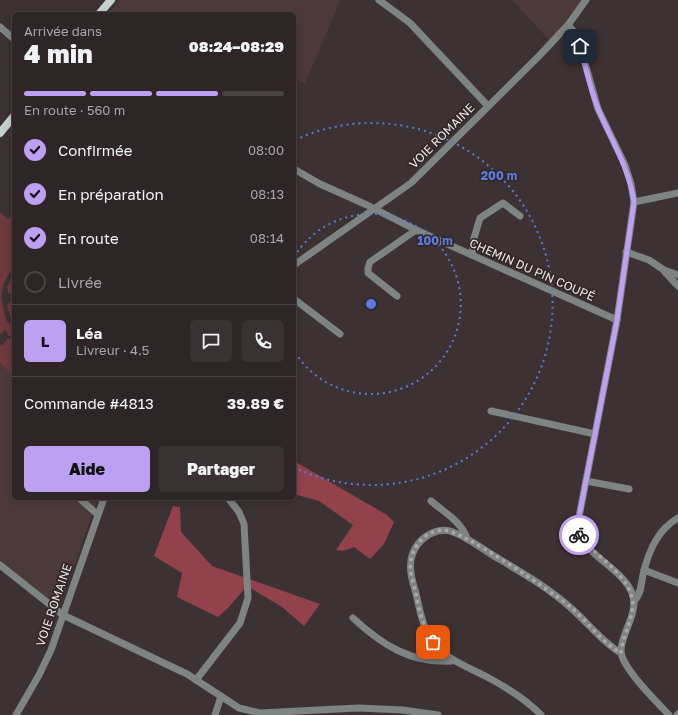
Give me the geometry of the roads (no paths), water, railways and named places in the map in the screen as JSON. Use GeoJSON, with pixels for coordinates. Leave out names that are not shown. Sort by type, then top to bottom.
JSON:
{"type":"FeatureCollection","features":[{"type":"Feature","properties":{"kind":"main road"},"geometry":{"type":"LineString","coordinates":[[101,12],[111,0]]}},
{"type":"Feature","properties":{"kind":"main road"},"geometry":{"type":"LineString","coordinates":[[0,133],[12,118]]}},
{"type":"Feature","properties":{"kind":"street"},"geometry":{"type":"LineString","coordinates":[[379,0],[410,23],[488,106]]}},
{"type":"Feature","properties":{"kind":"street","name":"VOIE ROMAINE"},"geometry":{"type":"LineString","coordinates":[[296,264],[412,183],[539,56],[568,25],[586,0]]}},
{"type":"Feature","properties":{"kind":"street"},"geometry":{"type":"LineString","coordinates":[[568,25],[577,35],[598,109],[625,165],[631,184],[634,202],[617,320],[578,522],[579,534],[584,542],[624,581],[632,593],[634,601],[621,653],[623,660],[633,675],[669,715]]}},
{"type":"Feature","properties":{"kind":"street"},"geometry":{"type":"LineString","coordinates":[[0,27],[12,37]]}},
{"type":"Feature","properties":{"kind":"street","name":"CHEMIN DU PIN COUPÉ"},"geometry":{"type":"LineString","coordinates":[[296,170],[320,184],[374,208],[416,230],[617,320]]}},
{"type":"Feature","properties":{"kind":"street"},"geometry":{"type":"LineString","coordinates":[[634,202],[678,193]]}},
{"type":"Feature","properties":{"kind":"street"},"geometry":{"type":"LineString","coordinates":[[472,255],[474,238],[480,218],[503,203],[520,216]]}},
{"type":"Feature","properties":{"kind":"street"},"geometry":{"type":"LineString","coordinates":[[397,296],[368,273],[368,268],[370,262],[416,230]]}},
{"type":"Feature","properties":{"kind":"street"},"geometry":{"type":"LineString","coordinates":[[626,252],[649,260],[664,270],[678,275]]}},
{"type":"Feature","properties":{"kind":"street"},"geometry":{"type":"LineString","coordinates":[[664,270],[678,286]]}},
{"type":"Feature","properties":{"kind":"street"},"geometry":{"type":"LineString","coordinates":[[296,301],[340,334]]}},
{"type":"Feature","properties":{"kind":"street"},"geometry":{"type":"LineString","coordinates":[[491,411],[595,434]]}},
{"type":"Feature","properties":{"kind":"street"},"geometry":{"type":"LineString","coordinates":[[586,481],[628,489]]}},
{"type":"Feature","properties":{"kind":"street"},"geometry":{"type":"LineString","coordinates":[[81,500],[97,514]]}},
{"type":"Feature","properties":{"kind":"street","name":"VOIE ROMAINE"},"geometry":{"type":"LineString","coordinates":[[16,715],[48,656],[103,500]]}},
{"type":"Feature","properties":{"kind":"street"},"geometry":{"type":"LineString","coordinates":[[196,680],[240,623],[248,598],[244,524],[229,500]]}},
{"type":"Feature","properties":{"kind":"street"},"geometry":{"type":"LineString","coordinates":[[431,501],[461,526],[467,539]]}},
{"type":"Feature","properties":{"kind":"street"},"geometry":{"type":"LineString","coordinates":[[634,601],[638,597],[644,570],[657,536],[667,525],[678,518]]}},
{"type":"Feature","properties":{"kind":"street"},"geometry":{"type":"LineString","coordinates":[[541,715],[524,700],[498,683],[452,661],[439,649],[428,635],[411,576],[410,561],[413,552],[420,542],[435,531],[444,530],[452,531],[467,539],[550,592],[588,623],[611,648],[621,653]]}},
{"type":"Feature","properties":{"kind":"street"},"geometry":{"type":"LineString","coordinates":[[0,566],[63,615],[196,680],[239,708],[260,713],[296,713],[358,708],[403,710],[438,715]]}},
{"type":"Feature","properties":{"kind":"street"},"geometry":{"type":"LineString","coordinates":[[644,570],[678,584]]}},
{"type":"Feature","properties":{"kind":"street"},"geometry":{"type":"LineString","coordinates":[[353,618],[376,638],[406,654],[427,661],[452,661]]}},
{"type":"Feature","properties":{"kind":"street"},"geometry":{"type":"LineString","coordinates":[[215,715],[221,696]]}}]}
